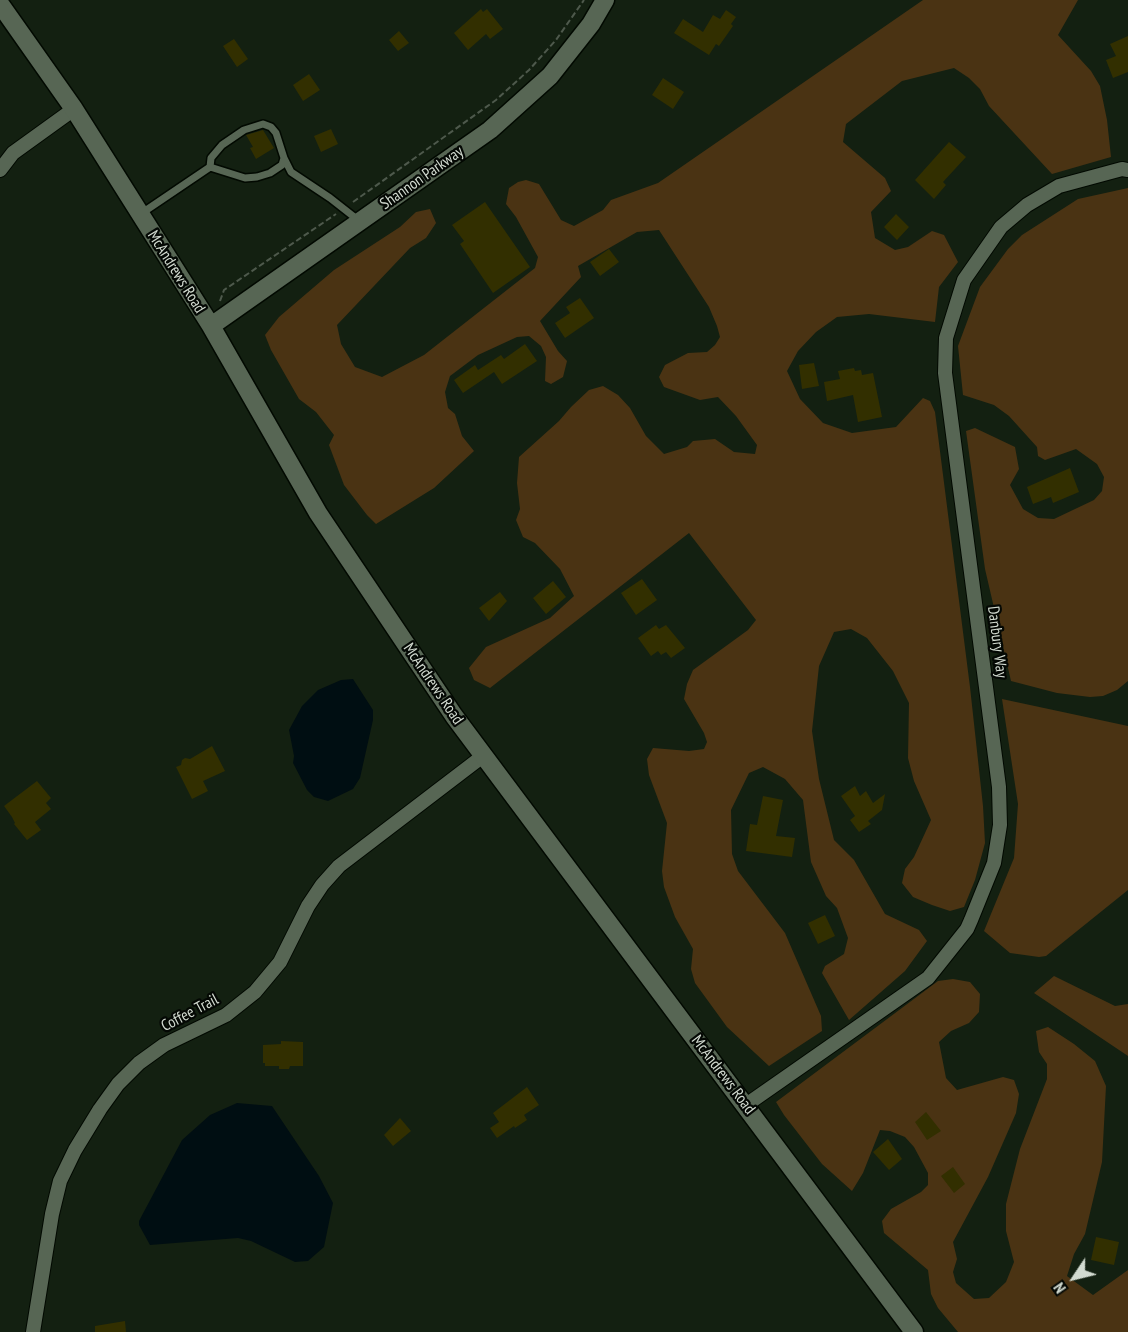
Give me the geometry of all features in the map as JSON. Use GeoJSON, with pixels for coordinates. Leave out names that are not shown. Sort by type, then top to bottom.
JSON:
{"type":"FeatureCollection","features":[{"type":"Feature","properties":{"kind":"main road","name":"Shannon Parkway"},"geometry":{"type":"LineString","coordinates":[[211,326],[490,130],[550,76],[591,24],[604,0]]}},
{"type":"Feature","properties":{"kind":"main road","name":"McAndrews Road"},"geometry":{"type":"LineString","coordinates":[[0,4],[74,109],[211,326],[318,513],[454,716],[914,1332]]}},
{"type":"Feature","properties":{"kind":"street"},"geometry":{"type":"LineString","coordinates":[[0,170],[13,153],[74,109]]}},
{"type":"Feature","properties":{"kind":"street","name":"Danbury Way"},"geometry":{"type":"LineString","coordinates":[[746,1105],[928,978],[967,929],[971,920],[994,863],[1000,825],[999,787],[945,373],[946,338],[964,280],[1001,227],[1027,205],[1059,186],[1122,169],[1128,170]]}},
{"type":"Feature","properties":{"kind":"street","name":"Coffee Trail"},"geometry":{"type":"LineString","coordinates":[[33,1332],[52,1214],[60,1181],[75,1149],[118,1084],[139,1063],[164,1045],[226,1015],[255,992],[280,962],[308,906],[339,866],[483,756]]}},
{"type":"Feature","properties":{"kind":"lane"},"geometry":{"type":"LineString","coordinates":[[140,214],[210,167],[211,158],[222,145],[244,130],[263,124],[271,127],[276,133],[291,172],[360,221]]}},
{"type":"Feature","properties":{"kind":"lane"},"geometry":{"type":"LineString","coordinates":[[210,167],[245,178],[257,177],[282,165],[284,158]]}},
{"type":"Feature","properties":{"kind":"path"},"geometry":{"type":"LineString","coordinates":[[211,326],[224,290],[496,100],[529,70],[556,40],[584,0]]}},
{"type":"Feature","properties":{"kind":"shaded area"},"geometry":{"type":"Polygon","coordinates":[[[923,0],[1078,0],[1058,35],[1091,71],[1100,86],[1111,157],[1052,174],[989,106],[980,89],[954,68],[902,81],[846,124],[843,142],[885,178],[891,191],[871,212],[875,238],[895,250],[908,247],[932,231],[944,235],[958,262],[939,287],[935,322],[869,314],[837,317],[816,332],[798,351],[787,371],[800,399],[823,423],[852,433],[896,427],[923,398],[930,401],[935,412],[970,687],[985,843],[975,880],[964,907],[950,911],[932,905],[913,897],[902,883],[905,869],[914,857],[931,820],[914,781],[908,758],[909,703],[893,671],[867,638],[851,629],[834,632],[819,666],[812,731],[819,779],[834,840],[854,860],[885,914],[919,930],[927,941],[905,971],[849,1020],[822,973],[825,966],[844,954],[848,938],[837,908],[826,896],[811,862],[803,800],[785,779],[763,767],[749,773],[731,810],[732,854],[738,871],[785,933],[821,1016],[822,1031],[769,1066],[727,1027],[695,983],[691,969],[693,949],[675,917],[664,887],[662,871],[667,823],[649,775],[647,759],[653,748],[689,751],[704,749],[707,742],[704,733],[684,699],[687,684],[693,670],[748,630],[756,620],[689,533],[490,688],[474,680],[469,668],[486,647],[550,618],[574,596],[560,569],[535,543],[523,537],[516,520],[520,509],[517,483],[519,457],[589,390],[603,386],[618,395],[630,408],[646,436],[664,454],[687,447],[693,441],[715,439],[734,452],[755,454],[757,445],[736,416],[718,397],[700,400],[664,387],[659,377],[665,365],[688,353],[707,352],[720,337],[709,307],[659,230],[637,232],[578,266],[581,277],[540,321],[558,351],[567,361],[563,377],[551,384],[545,381],[546,357],[541,346],[529,336],[517,337],[478,355],[450,376],[445,392],[448,408],[455,414],[462,436],[474,451],[434,488],[376,524],[344,485],[329,445],[334,435],[316,412],[299,399],[265,335],[279,317],[334,270],[400,227],[416,212],[430,209],[436,223],[426,238],[410,248],[337,325],[341,344],[355,367],[382,377],[424,355],[535,268],[538,257],[516,217],[506,204],[509,188],[526,180],[539,184],[561,220],[574,226],[603,210],[611,200],[658,183],[923,0]]]}},
{"type":"Feature","properties":{"kind":"shaded area"},"geometry":{"type":"Polygon","coordinates":[[[1128,188],[1128,681],[1117,690],[1103,696],[1090,697],[1057,693],[1011,681],[985,569],[966,431],[975,428],[1015,447],[1019,469],[1010,485],[1023,509],[1038,518],[1054,519],[1094,500],[1102,491],[1104,477],[1097,464],[1076,449],[1045,460],[1038,456],[1037,447],[1009,416],[994,405],[963,395],[958,346],[980,287],[1008,249],[1022,235],[1078,199],[1128,188]]]}},
{"type":"Feature","properties":{"kind":"shaded area"},"geometry":{"type":"Polygon","coordinates":[[[353,679],[373,710],[373,720],[360,778],[353,789],[328,801],[314,797],[307,790],[293,763],[294,756],[289,730],[302,706],[318,690],[341,680],[353,679]]]}},
{"type":"Feature","properties":{"kind":"shaded area"},"geometry":{"type":"Polygon","coordinates":[[[1002,699],[1128,726],[1128,890],[1046,956],[1010,953],[984,931],[1014,858],[1018,804],[1002,699]]]}},
{"type":"Feature","properties":{"kind":"shaded area"},"geometry":{"type":"Polygon","coordinates":[[[1054,976],[1115,1006],[1128,1004],[1128,1056],[1034,993],[1054,976]]]}},
{"type":"Feature","properties":{"kind":"shaded area"},"geometry":{"type":"Polygon","coordinates":[[[953,979],[970,982],[980,994],[979,1012],[969,1023],[951,1031],[939,1042],[946,1078],[957,1090],[1003,1077],[1014,1080],[1019,1094],[1016,1113],[988,1177],[953,1242],[957,1259],[953,1272],[956,1283],[974,1299],[989,1298],[1006,1282],[1014,1262],[1006,1231],[1006,1204],[1020,1149],[1047,1079],[1047,1064],[1039,1052],[1036,1031],[1048,1027],[1095,1061],[1106,1086],[1102,1162],[1085,1234],[1074,1254],[1067,1276],[1093,1295],[1128,1270],[1128,1332],[958,1332],[938,1308],[931,1294],[928,1270],[884,1233],[882,1221],[891,1209],[921,1192],[928,1185],[928,1173],[914,1147],[905,1137],[880,1130],[863,1173],[852,1191],[822,1164],[776,1102],[938,981],[953,979]]]}},
{"type":"Feature","properties":{"kind":"shaded area"},"geometry":{"type":"Polygon","coordinates":[[[237,1103],[272,1106],[319,1176],[333,1203],[324,1247],[308,1261],[295,1262],[251,1241],[238,1238],[150,1245],[139,1225],[139,1221],[182,1140],[210,1115],[237,1103]]]}},
{"type":"Feature","properties":{"kind":"building"},"geometry":{"type":"Polygon","coordinates":[[[481,9],[483,12],[487,9],[503,29],[490,39],[486,34],[468,50],[454,33],[481,9]]]}},
{"type":"Feature","properties":{"kind":"building"},"geometry":{"type":"Polygon","coordinates":[[[726,10],[736,17],[731,24],[733,26],[719,46],[716,44],[709,55],[674,33],[683,19],[703,32],[713,15],[720,19],[726,10]]]}},
{"type":"Feature","properties":{"kind":"building"},"geometry":{"type":"Polygon","coordinates":[[[399,31],[409,43],[398,51],[389,40],[399,31]]]}},
{"type":"Feature","properties":{"kind":"building"},"geometry":{"type":"Polygon","coordinates":[[[1128,36],[1128,72],[1113,78],[1106,60],[1116,56],[1110,44],[1128,36]]]}},
{"type":"Feature","properties":{"kind":"building"},"geometry":{"type":"Polygon","coordinates":[[[234,39],[248,59],[237,67],[223,46],[234,39]]]}},
{"type":"Feature","properties":{"kind":"building"},"geometry":{"type":"Polygon","coordinates":[[[309,74],[320,90],[303,101],[293,85],[309,74]]]}},
{"type":"Feature","properties":{"kind":"building"},"geometry":{"type":"Polygon","coordinates":[[[663,78],[684,92],[673,109],[652,95],[663,78]]]}},
{"type":"Feature","properties":{"kind":"building"},"geometry":{"type":"Polygon","coordinates":[[[331,129],[338,144],[321,152],[314,136],[331,129]]]}},
{"type":"Feature","properties":{"kind":"building"},"geometry":{"type":"Polygon","coordinates":[[[263,130],[274,148],[256,159],[250,148],[253,147],[246,135],[263,130]]]}},
{"type":"Feature","properties":{"kind":"building"},"geometry":{"type":"Polygon","coordinates":[[[949,142],[966,157],[943,182],[946,185],[934,199],[915,180],[949,142]]]}},
{"type":"Feature","properties":{"kind":"building"},"geometry":{"type":"Polygon","coordinates":[[[485,202],[530,267],[493,293],[460,244],[464,241],[452,225],[485,202]]]}},
{"type":"Feature","properties":{"kind":"building"},"geometry":{"type":"Polygon","coordinates":[[[896,214],[909,227],[897,240],[884,227],[896,214]]]}},
{"type":"Feature","properties":{"kind":"building"},"geometry":{"type":"Polygon","coordinates":[[[609,249],[619,262],[600,276],[590,262],[609,249]]]}},
{"type":"Feature","properties":{"kind":"building"},"geometry":{"type":"Polygon","coordinates":[[[580,298],[594,318],[565,338],[555,323],[570,313],[566,307],[580,298]]]}},
{"type":"Feature","properties":{"kind":"building"},"geometry":{"type":"Polygon","coordinates":[[[525,344],[537,361],[502,384],[494,372],[463,393],[454,380],[475,365],[478,370],[501,355],[504,359],[525,344]]]}},
{"type":"Feature","properties":{"kind":"building"},"geometry":{"type":"Polygon","coordinates":[[[814,363],[819,386],[802,389],[799,365],[814,363]]]}},
{"type":"Feature","properties":{"kind":"building"},"geometry":{"type":"Polygon","coordinates":[[[854,368],[855,371],[861,370],[862,375],[873,373],[882,417],[858,422],[853,395],[827,401],[824,382],[840,379],[838,371],[854,368]]]}},
{"type":"Feature","properties":{"kind":"building"},"geometry":{"type":"Polygon","coordinates":[[[1070,468],[1079,492],[1053,503],[1051,497],[1033,504],[1027,487],[1070,468]]]}},
{"type":"Feature","properties":{"kind":"building"},"geometry":{"type":"Polygon","coordinates":[[[642,579],[657,600],[636,615],[621,593],[642,579]]]}},
{"type":"Feature","properties":{"kind":"building"},"geometry":{"type":"Polygon","coordinates":[[[553,581],[566,597],[546,614],[533,598],[553,581]]]}},
{"type":"Feature","properties":{"kind":"building"},"geometry":{"type":"Polygon","coordinates":[[[500,592],[507,601],[489,621],[479,608],[500,592]]]}},
{"type":"Feature","properties":{"kind":"building"},"geometry":{"type":"Polygon","coordinates":[[[656,625],[659,629],[666,625],[685,648],[671,658],[666,652],[661,655],[658,651],[651,656],[638,638],[656,625]]]}},
{"type":"Feature","properties":{"kind":"building"},"geometry":{"type":"Polygon","coordinates":[[[212,746],[225,771],[203,781],[208,791],[192,799],[176,767],[181,765],[185,758],[190,759],[212,746]]]}},
{"type":"Feature","properties":{"kind":"building"},"geometry":{"type":"Polygon","coordinates":[[[37,781],[51,798],[46,803],[51,809],[35,822],[41,830],[27,840],[14,824],[4,806],[37,781]]]}},
{"type":"Feature","properties":{"kind":"building"},"geometry":{"type":"Polygon","coordinates":[[[855,786],[860,796],[866,791],[873,803],[885,794],[882,810],[868,821],[871,824],[859,832],[850,820],[855,816],[841,796],[855,786]]]}},
{"type":"Feature","properties":{"kind":"building"},"geometry":{"type":"Polygon","coordinates":[[[763,796],[783,800],[776,836],[795,838],[792,857],[746,851],[750,824],[757,825],[763,796]]]}},
{"type":"Feature","properties":{"kind":"building"},"geometry":{"type":"Polygon","coordinates":[[[825,915],[835,936],[818,944],[808,923],[825,915]]]}},
{"type":"Feature","properties":{"kind":"building"},"geometry":{"type":"Polygon","coordinates":[[[281,1041],[303,1042],[303,1066],[279,1069],[279,1066],[265,1066],[263,1045],[281,1044],[281,1041]]]}},
{"type":"Feature","properties":{"kind":"building"},"geometry":{"type":"Polygon","coordinates":[[[527,1087],[539,1105],[524,1115],[527,1120],[497,1138],[490,1128],[499,1122],[493,1113],[527,1087]]]}},
{"type":"Feature","properties":{"kind":"building"},"geometry":{"type":"Polygon","coordinates":[[[926,1112],[941,1131],[927,1140],[915,1122],[926,1112]]]}},
{"type":"Feature","properties":{"kind":"building"},"geometry":{"type":"Polygon","coordinates":[[[400,1118],[411,1131],[393,1146],[384,1135],[400,1118]]]}},
{"type":"Feature","properties":{"kind":"building"},"geometry":{"type":"Polygon","coordinates":[[[888,1139],[902,1159],[889,1170],[873,1152],[888,1139]]]}},
{"type":"Feature","properties":{"kind":"building"},"geometry":{"type":"Polygon","coordinates":[[[953,1167],[965,1184],[954,1193],[941,1176],[953,1167]]]}},
{"type":"Feature","properties":{"kind":"building"},"geometry":{"type":"Polygon","coordinates":[[[1096,1237],[1119,1242],[1114,1265],[1091,1260],[1096,1237]]]}},
{"type":"Feature","properties":{"kind":"building"},"geometry":{"type":"Polygon","coordinates":[[[125,1321],[126,1332],[95,1332],[95,1326],[125,1321]]]}}]}
